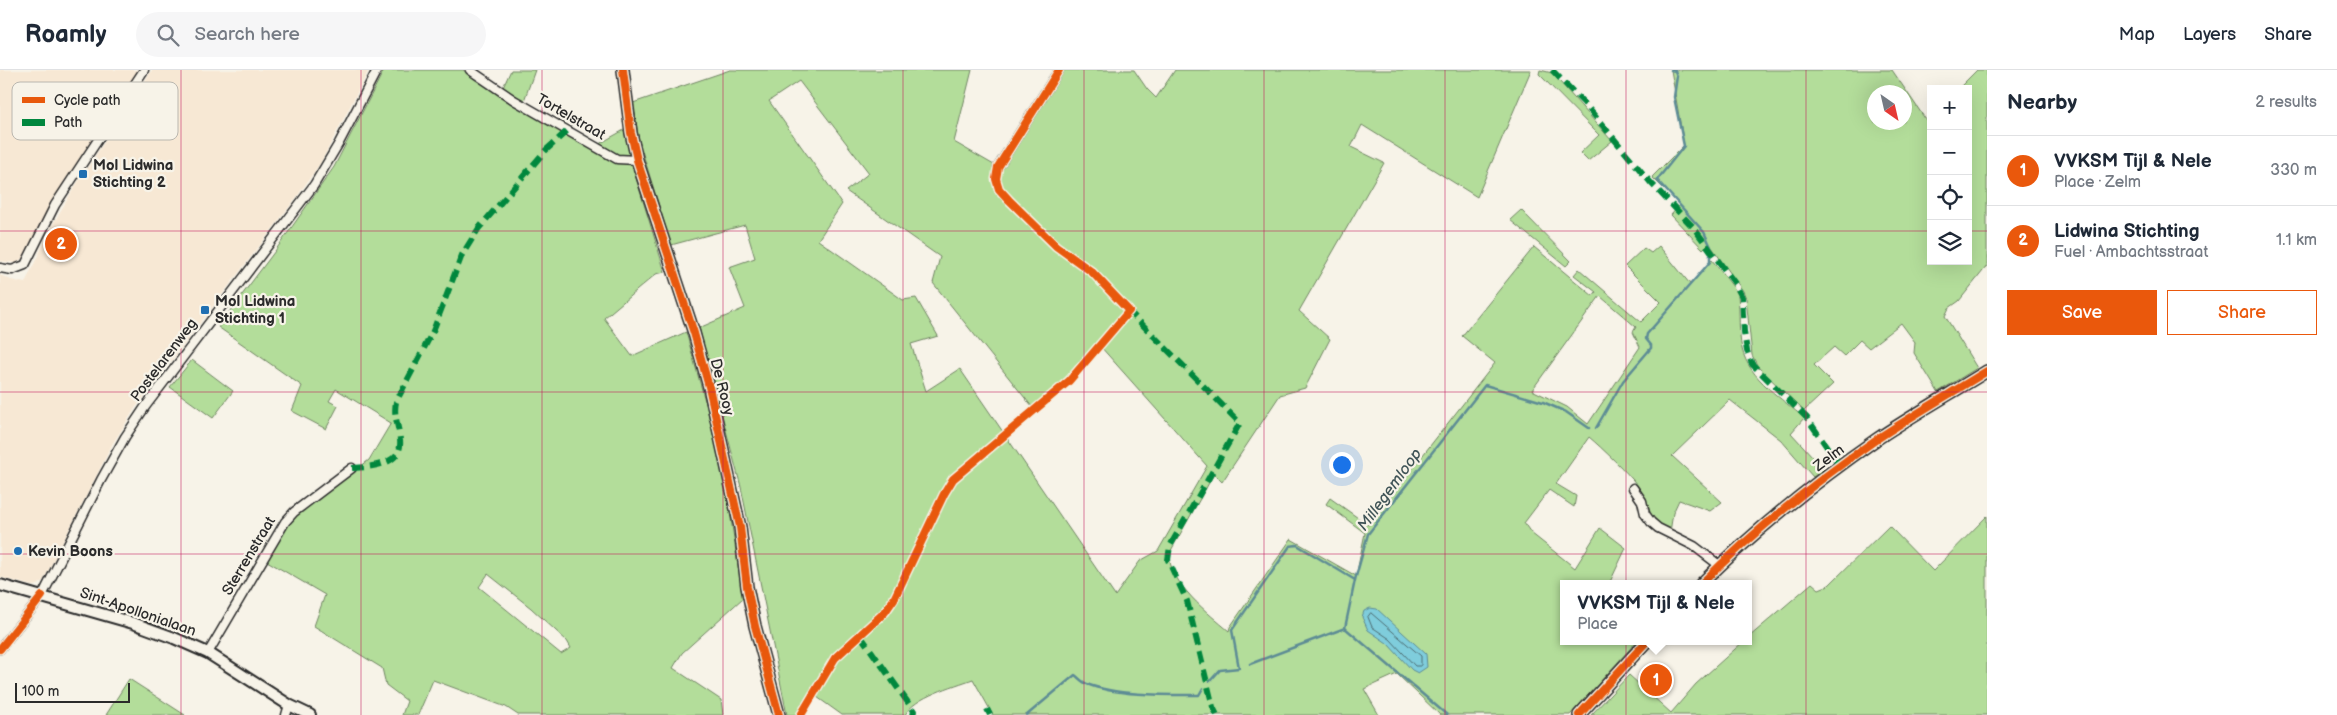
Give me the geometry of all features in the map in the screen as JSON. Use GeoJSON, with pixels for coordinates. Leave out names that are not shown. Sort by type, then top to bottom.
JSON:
{"type":"FeatureCollection","features":[{"type":"Feature","properties":{"kind":"street"},"geometry":{"type":"LineString","coordinates":[[136,82],[144,70]]}},
{"type":"Feature","properties":{"kind":"street","name":"Postelarenweg"},"geometry":{"type":"LineString","coordinates":[[0,649],[42,596],[125,437],[145,407],[314,186],[377,70]]}},
{"type":"Feature","properties":{"kind":"street","name":"Tortelstraat"},"geometry":{"type":"LineString","coordinates":[[470,70],[514,100],[617,159],[637,160]]}},
{"type":"Feature","properties":{"kind":"street","name":"De Rooy"},"geometry":{"type":"LineString","coordinates":[[623,70],[631,134],[637,160],[694,332],[708,387],[740,527],[754,626],[779,715]]}},
{"type":"Feature","properties":{"kind":"street"},"geometry":{"type":"LineString","coordinates":[[998,167],[1058,70]]}},
{"type":"Feature","properties":{"kind":"street"},"geometry":{"type":"LineString","coordinates":[[0,268],[12,270],[25,265],[56,205],[98,140]]}},
{"type":"Feature","properties":{"kind":"street","name":"Zelm"},"geometry":{"type":"LineString","coordinates":[[1705,580],[1758,531],[1852,457],[1987,371]]}},
{"type":"Feature","properties":{"kind":"street","name":"Sterrenstraat"},"geometry":{"type":"LineString","coordinates":[[208,653],[285,522],[294,512],[352,468]]}},
{"type":"Feature","properties":{"kind":"street"},"geometry":{"type":"LineString","coordinates":[[1633,488],[1642,501],[1645,514],[1651,522],[1658,528],[1694,546],[1720,565]]}},
{"type":"Feature","properties":{"kind":"street","name":"Sint-Apollonialaan"},"geometry":{"type":"LineString","coordinates":[[0,585],[146,627],[208,653],[288,710],[310,715]]}},
{"type":"Feature","properties":{"kind":"street"},"geometry":{"type":"LineString","coordinates":[[1579,715],[1643,645]]}},
{"type":"Feature","properties":{"kind":"shaded area"},"geometry":{"type":"Polygon","coordinates":[[[0,70],[139,70],[131,82],[12,82],[12,140],[93,140],[52,203],[25,256],[16,263],[0,261],[0,70]]]}},
{"type":"Feature","properties":{"kind":"shaded area"},"geometry":{"type":"Polygon","coordinates":[[[152,70],[369,70],[321,162],[296,198],[136,407],[113,443],[43,581],[38,585],[32,586],[0,577],[0,275],[25,283],[53,224],[106,140],[178,140],[178,82],[144,82],[152,70]]]}},
{"type":"Feature","properties":{"kind":"green space"},"geometry":{"type":"Polygon","coordinates":[[[384,70],[463,70],[500,94],[511,70],[535,70],[521,109],[592,148],[624,130],[635,175],[665,272],[656,274],[604,318],[632,356],[686,332],[726,486],[743,598],[682,653],[673,668],[721,700],[723,715],[518,715],[506,707],[433,680],[418,715],[402,715],[407,701],[386,685],[382,668],[314,626],[325,595],[267,561],[292,519],[369,460],[391,423],[336,389],[329,401],[338,406],[326,429],[292,411],[302,386],[218,327],[275,251],[334,167],[384,70]],[[488,574],[479,587],[561,654],[571,648],[567,641],[531,608],[488,574]]]}},
{"type":"Feature","properties":{"kind":"green space"},"geometry":{"type":"Polygon","coordinates":[[[730,70],[972,70],[954,142],[994,165],[1003,168],[1063,70],[1134,70],[1147,89],[1156,98],[1175,70],[1531,70],[1477,197],[1362,125],[1351,147],[1384,163],[1299,311],[1330,339],[1305,388],[1280,395],[1222,482],[1214,474],[1169,554],[1171,565],[1183,587],[1201,607],[1229,631],[1291,539],[1356,576],[1365,533],[1326,504],[1330,498],[1368,525],[1495,363],[1462,336],[1534,247],[1593,296],[1596,292],[1574,275],[1579,269],[1641,322],[1661,302],[1625,266],[1644,248],[1651,253],[1659,246],[1690,284],[1712,260],[1738,295],[1741,343],[1746,360],[1759,379],[1768,388],[1804,418],[1791,433],[1824,469],[1813,477],[1781,440],[1730,400],[1672,456],[1722,502],[1710,511],[1679,500],[1673,513],[1670,532],[1656,521],[1642,492],[1633,480],[1589,437],[1556,484],[1576,496],[1574,507],[1549,490],[1524,523],[1531,533],[1575,568],[1600,528],[1626,548],[1611,580],[1560,580],[1560,645],[1633,645],[1570,715],[1440,715],[1397,674],[1364,689],[1379,715],[993,715],[973,679],[925,698],[905,715],[842,715],[810,692],[797,715],[787,715],[741,487],[699,328],[745,308],[729,267],[755,258],[745,225],[671,245],[639,141],[633,103],[730,70]],[[799,81],[769,101],[842,204],[818,240],[903,300],[916,298],[938,336],[911,344],[926,391],[960,369],[1115,596],[1140,561],[1158,551],[1207,466],[1100,346],[1033,408],[933,283],[940,257],[846,191],[869,173],[799,81]],[[1600,296],[1532,390],[1567,407],[1588,424],[1640,347],[1633,332],[1636,327],[1600,296]]]}},
{"type":"Feature","properties":{"kind":"green space"},"geometry":{"type":"Polygon","coordinates":[[[1540,70],[1552,73],[1612,141],[1588,161],[1580,153],[1599,135],[1539,74],[1540,70]]]}},
{"type":"Feature","properties":{"kind":"green space"},"geometry":{"type":"Polygon","coordinates":[[[1671,70],[1892,70],[1902,85],[1867,85],[1867,130],[1912,130],[1912,99],[1927,119],[1927,265],[1972,265],[1972,85],[1962,85],[1977,70],[1987,70],[1987,266],[1959,301],[1949,308],[1945,316],[1977,368],[1938,392],[1914,353],[1915,342],[1901,323],[1869,348],[1860,340],[1844,356],[1834,347],[1814,365],[1833,384],[1804,411],[1758,367],[1752,355],[1746,298],[1743,291],[1709,243],[1703,249],[1671,215],[1680,205],[1652,177],[1684,145],[1671,70]]]}},
{"type":"Feature","properties":{"kind":"green space"},"geometry":{"type":"Polygon","coordinates":[[[1521,210],[1571,261],[1566,266],[1510,220],[1521,210]]]}},
{"type":"Feature","properties":{"kind":"green space"},"geometry":{"type":"Polygon","coordinates":[[[192,360],[233,391],[213,418],[170,387],[192,360]]]}},
{"type":"Feature","properties":{"kind":"green space"},"geometry":{"type":"Polygon","coordinates":[[[1987,516],[1987,715],[1591,715],[1629,675],[1671,713],[1696,684],[1740,645],[1752,645],[1752,634],[1812,583],[1819,589],[1829,585],[1889,526],[1933,571],[1987,516]]]}},
{"type":"Feature","properties":{"kind":"green space"},"geometry":{"type":"Polygon","coordinates":[[[129,679],[185,715],[106,715],[129,679]]]}},
{"type":"Feature","properties":{"kind":"water"},"geometry":{"type":"Polygon","coordinates":[[[1370,608],[1377,609],[1426,654],[1427,667],[1418,673],[1412,670],[1387,643],[1368,630],[1362,617],[1364,611],[1370,608]]]}},
{"type":"Feature","properties":{"kind":"waterway","name":"Millegemloop"},"geometry":{"type":"LineString","coordinates":[[1671,70],[1675,71],[1677,76],[1674,97],[1684,146],[1657,180],[1704,232],[1711,247]]}},
{"type":"Feature","properties":{"kind":"waterway","name":"Millegemloop"},"geometry":{"type":"LineString","coordinates":[[1596,428],[1623,381],[1651,348],[1646,339],[1647,334],[1710,262],[1710,255]]}},
{"type":"Feature","properties":{"kind":"waterway","name":"Millegemloop"},"geometry":{"type":"LineString","coordinates":[[1210,681],[1220,670],[1239,668],[1232,630],[1290,546],[1297,545],[1355,580],[1368,534],[1485,385],[1543,402],[1566,412],[1589,428]]}},
{"type":"Feature","properties":{"kind":"waterway"},"geometry":{"type":"LineString","coordinates":[[1250,664],[1345,628],[1355,580]]}},
{"type":"Feature","properties":{"kind":"waterway"},"geometry":{"type":"LineString","coordinates":[[1345,628],[1447,715]]}},
{"type":"Feature","properties":{"kind":"waterway","name":"Millegemloop"},"geometry":{"type":"LineString","coordinates":[[1027,715],[1075,675],[1087,684],[1127,693],[1199,695],[1203,688]]}},
{"type":"Feature","properties":{"kind":"marked path"},"geometry":{"type":"LineString","coordinates":[[1552,70],[1584,103],[1651,183],[1694,228],[1736,285],[1742,297],[1744,332],[1747,351],[1752,364],[1807,418],[1840,466]]}},
{"type":"Feature","properties":{"kind":"marked path"},"geometry":{"type":"LineString","coordinates":[[352,468],[375,466],[391,460],[396,455],[400,440],[395,407],[396,402],[433,331],[462,255],[479,228],[545,151],[567,131]]}},
{"type":"Feature","properties":{"kind":"marked path"},"geometry":{"type":"LineString","coordinates":[[1127,309],[1240,423],[1170,546],[1168,560],[1187,601],[1213,707],[1217,715]]}},
{"type":"Feature","properties":{"kind":"marked path"},"geometry":{"type":"LineString","coordinates":[[860,635],[914,711],[913,715]]}},
{"type":"Feature","properties":{"kind":"marked path"},"geometry":{"type":"LineString","coordinates":[[987,709],[990,715]]}},
{"type":"Feature","properties":{"kind":"cycle path"},"geometry":{"type":"LineString","coordinates":[[623,70],[631,133],[637,160],[694,333],[709,387],[740,527],[747,587],[755,626],[779,715]]}},
{"type":"Feature","properties":{"kind":"cycle path"},"geometry":{"type":"LineString","coordinates":[[801,715],[835,658],[885,612],[894,599],[953,479],[1069,381],[1129,311],[1092,272],[1056,246],[1009,200],[999,189],[996,179],[998,167],[1059,70]]}},
{"type":"Feature","properties":{"kind":"cycle path"},"geometry":{"type":"LineString","coordinates":[[1705,580],[1764,526],[1831,472],[1877,439],[1987,371]]}},
{"type":"Feature","properties":{"kind":"cycle path"},"geometry":{"type":"LineString","coordinates":[[0,649],[42,596]]}},
{"type":"Feature","properties":{"kind":"cycle path"},"geometry":{"type":"LineString","coordinates":[[1579,715],[1643,645]]}},
{"type":"Feature","properties":{"kind":"place","name":"Mol Lidwina Stichting 2"},"geometry":{"type":"Point","coordinates":[83,174]}},
{"type":"Feature","properties":{"kind":"place","name":"Lidwina Stichting"},"geometry":{"type":"Point","coordinates":[61,244]}},
{"type":"Feature","properties":{"kind":"place","name":"Mol Lidwina Stichting 1"},"geometry":{"type":"Point","coordinates":[205,310]}},
{"type":"Feature","properties":{"kind":"place","name":"Kevin Boons"},"geometry":{"type":"Point","coordinates":[18,551]}},
{"type":"Feature","properties":{"kind":"place","name":"VVKSM Tijl & Nele"},"geometry":{"type":"Point","coordinates":[1656,680]}}]}
